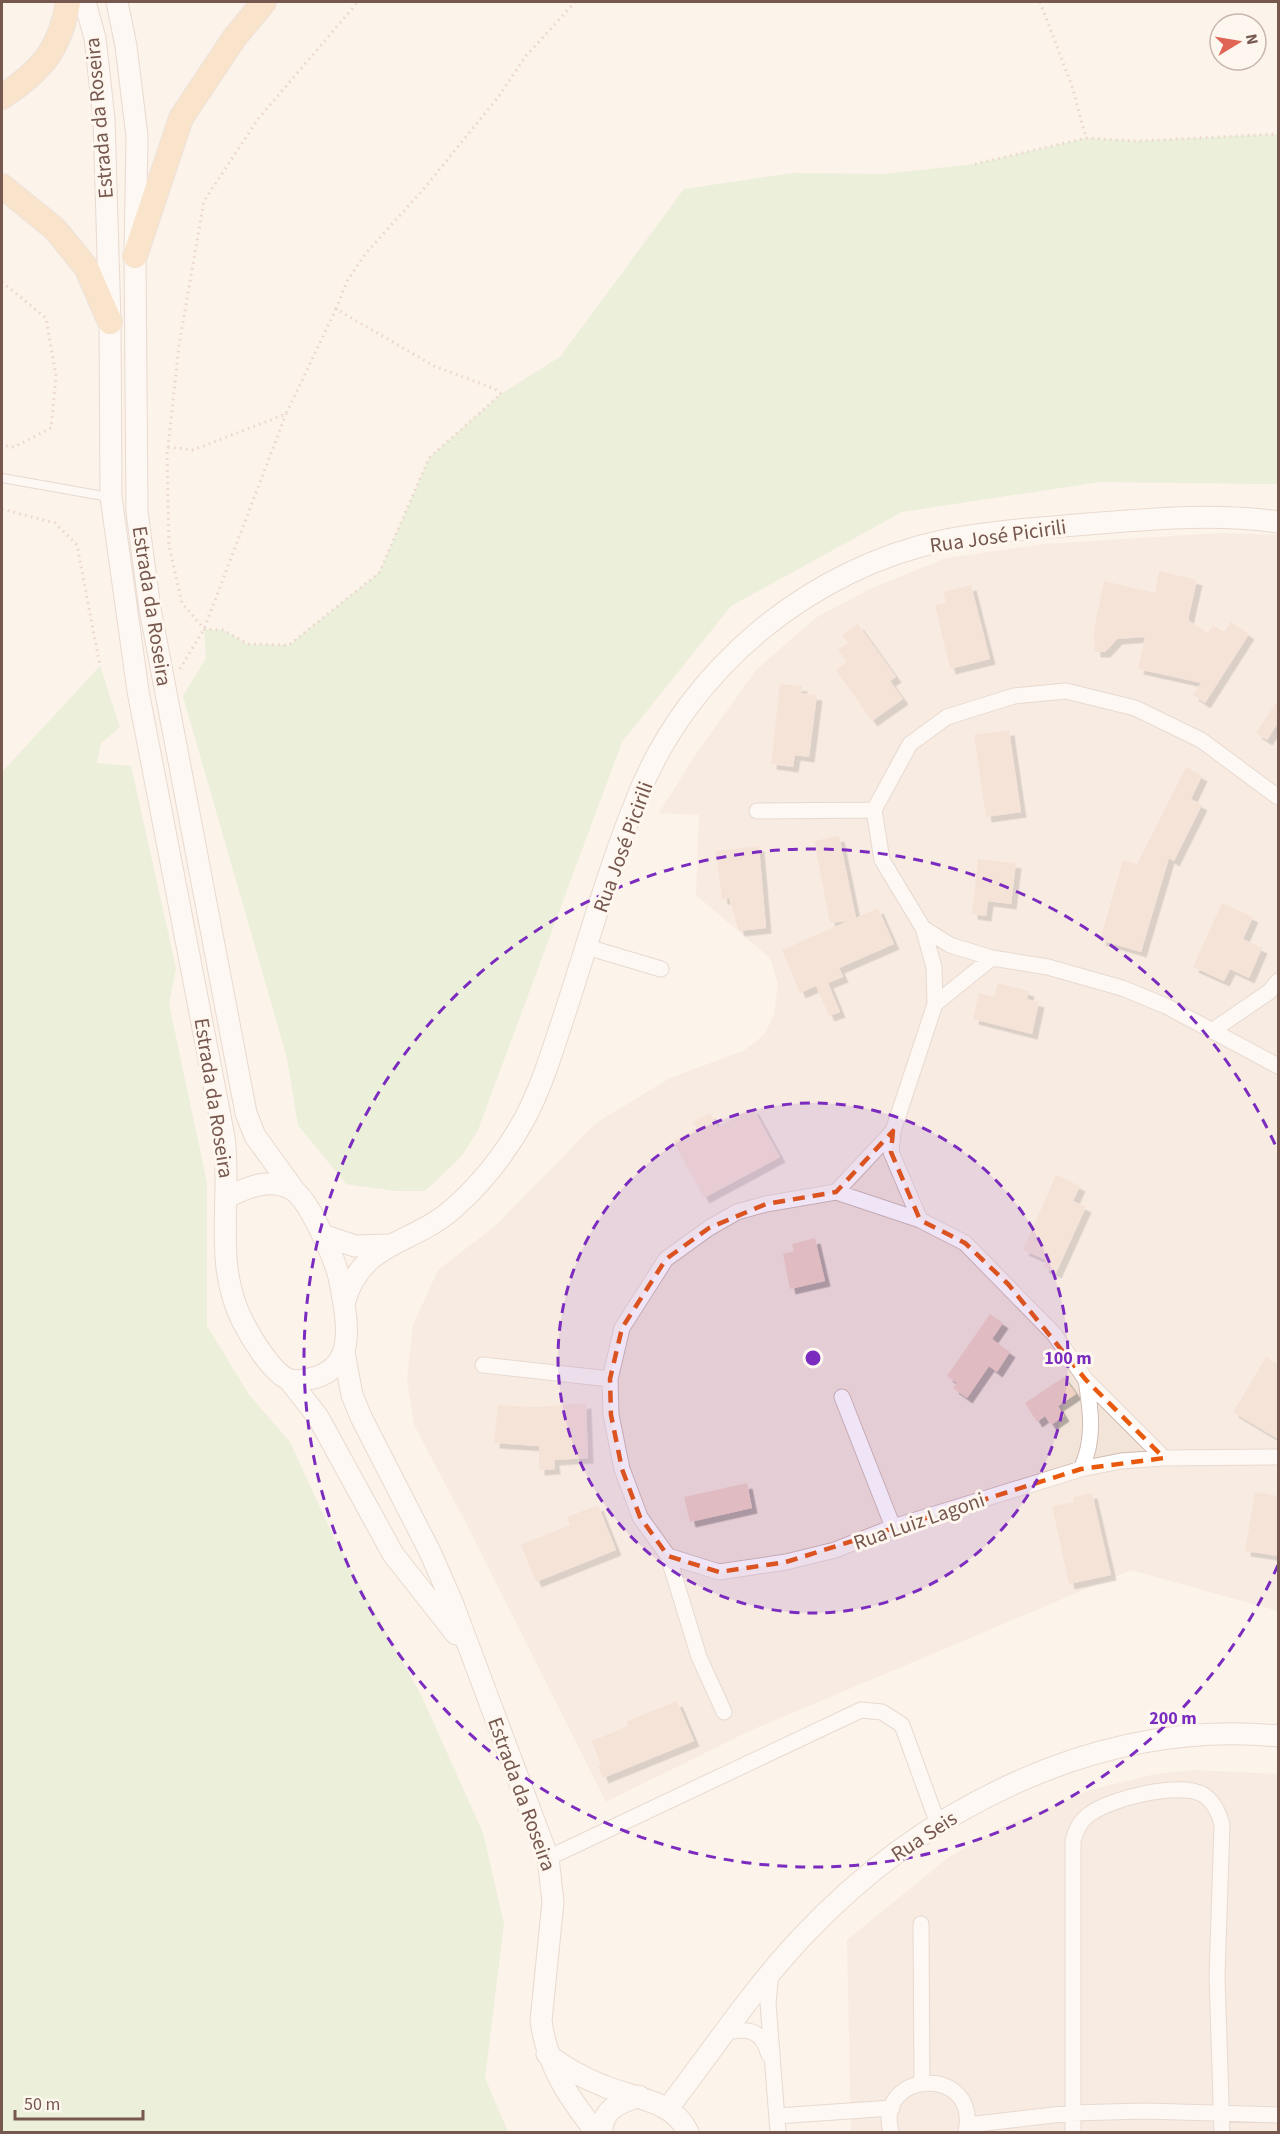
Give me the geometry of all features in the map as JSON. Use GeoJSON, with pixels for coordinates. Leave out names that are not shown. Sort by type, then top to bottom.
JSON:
{"type":"FeatureCollection","features":[{"type":"Feature","properties":{"kind":"main road"},"geometry":{"type":"LineString","coordinates":[[2,98],[32,78],[57,45],[68,2]]}},
{"type":"Feature","properties":{"kind":"main road"},"geometry":{"type":"LineString","coordinates":[[135,256],[181,118],[235,37],[264,2]]}},
{"type":"Feature","properties":{"kind":"main road"},"geometry":{"type":"LineString","coordinates":[[2,186],[55,229],[86,267],[110,322]]}},
{"type":"Feature","properties":{"kind":"street","name":"Estrada da Roseira"},"geometry":{"type":"LineString","coordinates":[[85,2],[95,38],[104,119],[110,322],[111,497],[138,691],[224,1137],[228,1197],[223,1244],[233,1299],[255,1344],[271,1365],[289,1380],[318,1417],[393,1554],[447,1619],[480,1679]]}},
{"type":"Feature","properties":{"kind":"street","name":"Estrada da Roseira"},"geometry":{"type":"LineString","coordinates":[[117,2],[126,46],[137,136],[135,256],[137,512],[150,609],[246,1113],[255,1136],[325,1236],[337,1269],[344,1303],[344,1353],[352,1395],[430,1552],[463,1629],[548,1858],[553,1902],[541,2021],[547,2054],[559,2082],[596,2133]]}},
{"type":"Feature","properties":{"kind":"street","name":"Rua José Picirili"},"geometry":{"type":"LineString","coordinates":[[389,1245],[409,1236],[452,1210],[507,1150],[536,1097],[638,794],[669,733],[731,654],[784,610],[879,560],[946,540],[1176,517],[1245,517],[1278,522]]}},
{"type":"Feature","properties":{"kind":"street"},"geometry":{"type":"LineString","coordinates":[[920,1220],[891,1152],[893,1131],[935,1004],[934,967],[923,928],[882,860],[874,810],[910,744],[947,717],[1014,696],[1066,691],[1135,708],[1201,740],[1278,797]]}},
{"type":"Feature","properties":{"kind":"street"},"geometry":{"type":"LineString","coordinates":[[757,811],[874,810]]}},
{"type":"Feature","properties":{"kind":"street"},"geometry":{"type":"LineString","coordinates":[[923,928],[950,945],[992,958],[1048,967],[1122,988],[1167,1006],[1278,1066]]}},
{"type":"Feature","properties":{"kind":"street"},"geometry":{"type":"LineString","coordinates":[[587,947],[661,969]]}},
{"type":"Feature","properties":{"kind":"street"},"geometry":{"type":"LineString","coordinates":[[935,1004],[992,958]]}},
{"type":"Feature","properties":{"kind":"street"},"geometry":{"type":"LineString","coordinates":[[1213,1030],[1269,992],[1278,981]]}},
{"type":"Feature","properties":{"kind":"street"},"geometry":{"type":"LineString","coordinates":[[836,1192],[893,1131]]}},
{"type":"Feature","properties":{"kind":"street","name":"Estrada da Roseira"},"geometry":{"type":"LineString","coordinates":[[228,1197],[247,1186],[264,1184],[279,1185],[294,1190]]}},
{"type":"Feature","properties":{"kind":"street"},"geometry":{"type":"LineString","coordinates":[[724,1712],[699,1657],[668,1556],[640,1517],[622,1469],[611,1415],[610,1379],[622,1328],[666,1259],[736,1212],[766,1204],[836,1192],[920,1220],[965,1243],[1054,1334],[1086,1380],[1164,1458]]}},
{"type":"Feature","properties":{"kind":"street"},"geometry":{"type":"LineString","coordinates":[[325,1236],[355,1246],[389,1245]]}},
{"type":"Feature","properties":{"kind":"street"},"geometry":{"type":"LineString","coordinates":[[344,1303],[350,1284],[359,1271],[389,1245]]}},
{"type":"Feature","properties":{"kind":"street"},"geometry":{"type":"LineString","coordinates":[[289,1380],[304,1380],[325,1374],[344,1353]]}},
{"type":"Feature","properties":{"kind":"street"},"geometry":{"type":"LineString","coordinates":[[483,1365],[610,1379]]}},
{"type":"Feature","properties":{"kind":"street"},"geometry":{"type":"LineString","coordinates":[[1081,1469],[1089,1451],[1091,1416],[1086,1380]]}},
{"type":"Feature","properties":{"kind":"street"},"geometry":{"type":"LineString","coordinates":[[842,1396],[893,1527]]}},
{"type":"Feature","properties":{"kind":"street","name":"Rua Luiz Lagoni"},"geometry":{"type":"LineString","coordinates":[[668,1556],[718,1572],[786,1562],[835,1550],[893,1527],[1081,1469],[1121,1461],[1164,1458],[1277,1456]]}},
{"type":"Feature","properties":{"kind":"street"},"geometry":{"type":"LineString","coordinates":[[548,1858],[861,1710],[882,1712],[902,1725],[938,1824]]}},
{"type":"Feature","properties":{"kind":"street","name":"Rua Seis"},"geometry":{"type":"LineString","coordinates":[[668,2108],[772,1970],[847,1893],[891,1857],[938,1824],[1022,1780],[1098,1753],[1178,1736],[1278,1736]]}},
{"type":"Feature","properties":{"kind":"street"},"geometry":{"type":"LineString","coordinates":[[1073,2133],[1071,1985],[1075,1833],[1083,1819],[1097,1809],[1168,1790],[1191,1790],[1205,1796],[1219,1814],[1222,1825],[1217,1976],[1222,2133]]}},
{"type":"Feature","properties":{"kind":"street"},"geometry":{"type":"LineString","coordinates":[[921,1924],[922,2083]]}},
{"type":"Feature","properties":{"kind":"street"},"geometry":{"type":"LineString","coordinates":[[772,1970],[768,2003],[778,2133]]}},
{"type":"Feature","properties":{"kind":"street"},"geometry":{"type":"LineString","coordinates":[[724,2032],[743,2030],[762,2037],[773,2066]]}},
{"type":"Feature","properties":{"kind":"street"},"geometry":{"type":"LineString","coordinates":[[547,2054],[582,2076],[608,2088],[639,2096],[668,2108],[684,2125],[688,2133]]}},
{"type":"Feature","properties":{"kind":"street"},"geometry":{"type":"LineString","coordinates":[[891,2133],[892,2108],[903,2091],[922,2083],[942,2085],[951,2089],[964,2105],[967,2129],[1071,2113],[1278,2115]]}},
{"type":"Feature","properties":{"kind":"street"},"geometry":{"type":"LineString","coordinates":[[602,2133],[603,2119],[608,2110],[639,2096]]}},
{"type":"Feature","properties":{"kind":"street"},"geometry":{"type":"LineString","coordinates":[[777,2116],[892,2108]]}},
{"type":"Feature","properties":{"kind":"lane"},"geometry":{"type":"LineString","coordinates":[[2,478],[111,497]]}},
{"type":"Feature","properties":{"kind":"path"},"geometry":{"type":"LineString","coordinates":[[336,309],[434,366],[495,388],[501,394],[429,458],[379,573],[289,645],[248,644],[223,630],[204,628],[182,603],[169,546],[168,447],[179,345],[204,201],[258,119],[358,2]]}},
{"type":"Feature","properties":{"kind":"path"},"geometry":{"type":"LineString","coordinates":[[166,692],[204,628],[286,414],[347,281],[366,253],[422,191],[499,96],[525,57],[575,2]]}},
{"type":"Feature","properties":{"kind":"path"},"geometry":{"type":"LineString","coordinates":[[1040,2],[1072,86],[1086,138]]}},
{"type":"Feature","properties":{"kind":"path"},"geometry":{"type":"LineString","coordinates":[[975,164],[1086,138],[1137,141],[1278,134]]}},
{"type":"Feature","properties":{"kind":"path"},"geometry":{"type":"LineString","coordinates":[[2,282],[46,318],[56,376],[51,428],[14,447],[2,445]]}},
{"type":"Feature","properties":{"kind":"path"},"geometry":{"type":"LineString","coordinates":[[168,447],[193,450],[286,414]]}},
{"type":"Feature","properties":{"kind":"path"},"geometry":{"type":"LineString","coordinates":[[2,510],[55,523],[77,545],[100,666]]}},
{"type":"Feature","properties":{"kind":"highlighted area"},"geometry":{"type":"Polygon","coordinates":[[[893,1131],[891,1152],[920,1220],[965,1243],[1008,1284],[1086,1380],[1164,1458],[1081,1469],[786,1562],[719,1572],[668,1556],[640,1517],[622,1469],[611,1415],[610,1379],[622,1328],[666,1259],[709,1228],[766,1204],[836,1192],[893,1131]]]}},
{"type":"Feature","properties":{"kind":"shaded area"},"geometry":{"type":"Polygon","coordinates":[[[1220,533],[1278,535],[1278,1611],[1131,1570],[747,1732],[606,1802],[465,1521],[414,1425],[407,1379],[413,1325],[438,1270],[494,1227],[596,1123],[670,1078],[743,1051],[764,1035],[774,1015],[778,984],[770,958],[696,895],[699,815],[659,813],[694,757],[756,670],[817,617],[872,588],[946,558],[1045,544],[1220,533]]]}},
{"type":"Feature","properties":{"kind":"shaded area"},"geometry":{"type":"Polygon","coordinates":[[[1194,1770],[1278,1774],[1278,2132],[851,2132],[847,1940],[949,1857],[1004,1826],[1090,1790],[1156,1774],[1194,1770]]]}},
{"type":"Feature","properties":{"kind":"green space"},"geometry":{"type":"Polygon","coordinates":[[[1278,134],[1278,484],[1099,482],[902,512],[731,606],[622,742],[478,1130],[461,1157],[425,1191],[395,1191],[346,1184],[298,1125],[287,1058],[183,696],[206,658],[204,629],[223,630],[248,644],[289,645],[379,573],[429,458],[501,394],[560,357],[684,189],[793,173],[884,174],[975,164],[1086,138],[1138,141],[1278,134]]]}},
{"type":"Feature","properties":{"kind":"green space"},"geometry":{"type":"Polygon","coordinates":[[[100,666],[120,727],[101,743],[97,763],[131,766],[176,968],[169,1004],[207,1183],[207,1326],[250,1396],[290,1442],[334,1538],[422,1697],[483,1833],[504,1924],[485,2078],[508,2132],[2,2132],[2,772],[100,666]]]}},
{"type":"Feature","properties":{"kind":"building"},"geometry":{"type":"Polygon","coordinates":[[[1159,571],[1197,580],[1188,620],[1208,633],[1213,625],[1224,632],[1231,622],[1249,634],[1205,703],[1193,695],[1201,683],[1138,669],[1145,637],[1117,639],[1105,652],[1095,652],[1094,629],[1104,581],[1155,593],[1159,571]]]}},
{"type":"Feature","properties":{"kind":"building"},"geometry":{"type":"Polygon","coordinates":[[[971,585],[990,659],[950,669],[935,605],[946,603],[943,592],[971,585]]]}},
{"type":"Feature","properties":{"kind":"building"},"geometry":{"type":"Polygon","coordinates":[[[858,624],[896,677],[890,681],[903,699],[872,721],[836,670],[847,662],[838,650],[848,643],[842,635],[858,624]]]}},
{"type":"Feature","properties":{"kind":"building"},"geometry":{"type":"Polygon","coordinates":[[[780,684],[802,686],[801,693],[817,695],[809,757],[795,755],[793,767],[771,764],[780,684]]]}},
{"type":"Feature","properties":{"kind":"building"},"geometry":{"type":"Polygon","coordinates":[[[1278,700],[1278,723],[1267,740],[1256,733],[1278,700]]]}},
{"type":"Feature","properties":{"kind":"building"},"geometry":{"type":"Polygon","coordinates":[[[1009,730],[1021,812],[986,817],[974,735],[1009,730]]]}},
{"type":"Feature","properties":{"kind":"building"},"geometry":{"type":"Polygon","coordinates":[[[1186,767],[1202,776],[1191,799],[1202,805],[1174,861],[1169,858],[1141,952],[1100,940],[1123,860],[1137,864],[1186,767]]]}},
{"type":"Feature","properties":{"kind":"building"},"geometry":{"type":"Polygon","coordinates":[[[839,836],[856,918],[878,908],[894,944],[839,968],[843,977],[828,983],[840,1012],[829,1016],[816,986],[800,993],[782,950],[848,921],[830,923],[814,841],[839,836]]]}},
{"type":"Feature","properties":{"kind":"building"},"geometry":{"type":"Polygon","coordinates":[[[759,846],[766,928],[739,931],[729,898],[722,899],[716,851],[759,846]]]}},
{"type":"Feature","properties":{"kind":"building"},"geometry":{"type":"Polygon","coordinates":[[[978,859],[1016,863],[1011,904],[988,901],[986,916],[972,914],[978,859]]]}},
{"type":"Feature","properties":{"kind":"building"},"geometry":{"type":"Polygon","coordinates":[[[1222,903],[1253,917],[1243,939],[1262,948],[1249,978],[1230,969],[1224,981],[1193,967],[1222,903]]]}},
{"type":"Feature","properties":{"kind":"building"},"geometry":{"type":"Polygon","coordinates":[[[998,983],[1029,991],[1027,999],[1039,1002],[1032,1034],[973,1019],[979,993],[994,997],[998,983]]]}},
{"type":"Feature","properties":{"kind":"building"},"geometry":{"type":"Polygon","coordinates":[[[753,1108],[780,1157],[704,1198],[673,1141],[697,1128],[693,1122],[710,1113],[718,1127],[753,1108]]]}},
{"type":"Feature","properties":{"kind":"building"},"geometry":{"type":"Polygon","coordinates":[[[1056,1175],[1080,1186],[1073,1201],[1086,1207],[1056,1273],[1043,1267],[1046,1260],[1023,1250],[1056,1175]]]}},
{"type":"Feature","properties":{"kind":"building"},"geometry":{"type":"Polygon","coordinates":[[[815,1238],[825,1281],[790,1289],[783,1254],[794,1251],[792,1244],[815,1238]]]}},
{"type":"Feature","properties":{"kind":"building"},"geometry":{"type":"Polygon","coordinates":[[[990,1314],[1003,1323],[992,1339],[1010,1352],[997,1372],[989,1366],[967,1398],[953,1388],[957,1383],[947,1376],[990,1314]]]}},
{"type":"Feature","properties":{"kind":"building"},"geometry":{"type":"Polygon","coordinates":[[[1266,1357],[1278,1364],[1278,1439],[1233,1412],[1266,1357]]]}},
{"type":"Feature","properties":{"kind":"building"},"geometry":{"type":"Polygon","coordinates":[[[1064,1377],[1076,1394],[1058,1406],[1064,1416],[1051,1425],[1045,1416],[1037,1422],[1025,1403],[1064,1377]]]}},
{"type":"Feature","properties":{"kind":"building"},"geometry":{"type":"Polygon","coordinates":[[[586,1403],[588,1458],[554,1460],[555,1469],[539,1470],[539,1446],[494,1443],[498,1405],[537,1407],[586,1403]]]}},
{"type":"Feature","properties":{"kind":"building"},"geometry":{"type":"Polygon","coordinates":[[[747,1483],[752,1508],[690,1522],[684,1497],[747,1483]]]}},
{"type":"Feature","properties":{"kind":"building"},"geometry":{"type":"Polygon","coordinates":[[[1255,1492],[1278,1496],[1278,1556],[1245,1551],[1255,1492]]]}},
{"type":"Feature","properties":{"kind":"building"},"geometry":{"type":"Polygon","coordinates":[[[1092,1493],[1111,1575],[1069,1584],[1052,1506],[1074,1502],[1073,1497],[1092,1493]]]}},
{"type":"Feature","properties":{"kind":"building"},"geometry":{"type":"Polygon","coordinates":[[[598,1505],[616,1550],[536,1582],[521,1545],[570,1525],[567,1517],[598,1505]]]}},
{"type":"Feature","properties":{"kind":"building"},"geometry":{"type":"Polygon","coordinates":[[[677,1701],[694,1741],[603,1778],[592,1741],[628,1726],[627,1721],[677,1701]]]}}]}
